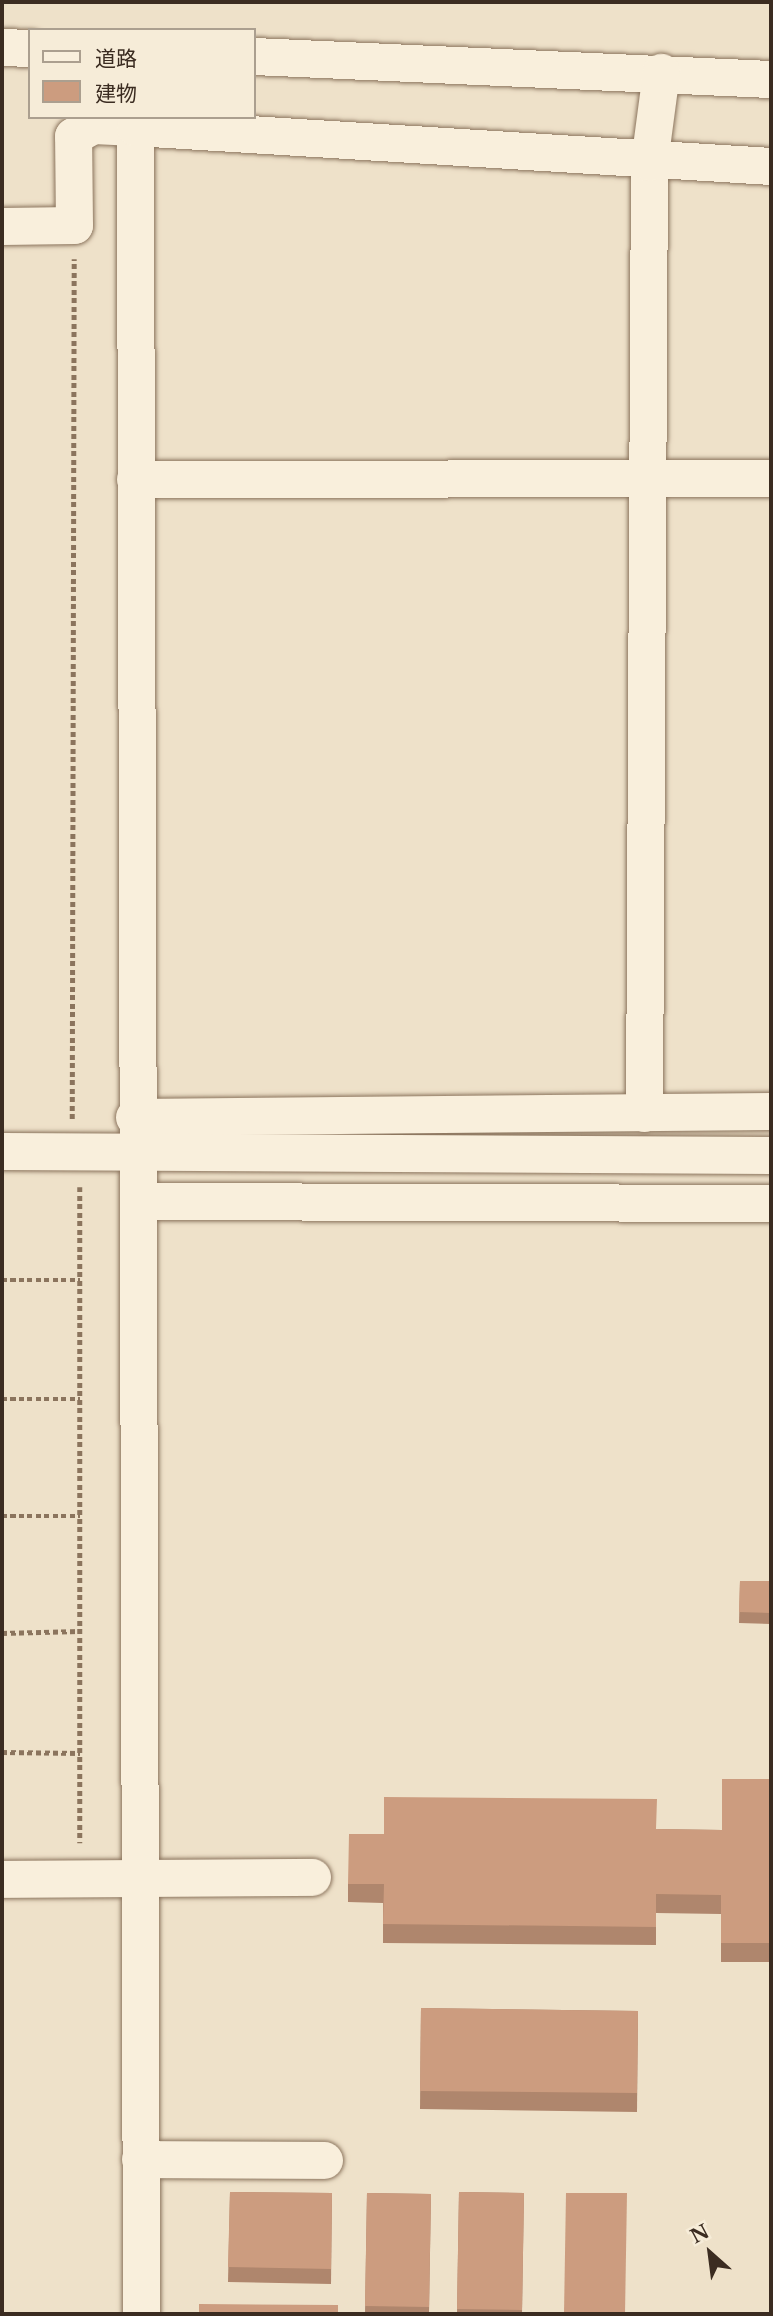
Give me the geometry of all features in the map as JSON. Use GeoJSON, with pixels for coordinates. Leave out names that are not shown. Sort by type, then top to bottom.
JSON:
{"type":"FeatureCollection","features":[{"type":"Feature","properties":{"kind":"street"},"geometry":{"type":"LineString","coordinates":[[2,47],[28,48]]}},
{"type":"Feature","properties":{"kind":"street"},"geometry":{"type":"LineString","coordinates":[[256,56],[661,72],[771,79]]}},
{"type":"Feature","properties":{"kind":"street"},"geometry":{"type":"LineString","coordinates":[[644,1113],[649,162],[661,72]]}},
{"type":"Feature","properties":{"kind":"street"},"geometry":{"type":"LineString","coordinates":[[2,226],[74,225],[73,136],[93,125],[649,162],[771,166]]}},
{"type":"Feature","properties":{"kind":"street"},"geometry":{"type":"LineString","coordinates":[[135,127],[137,1134],[141,1201],[141,2314]]}},
{"type":"Feature","properties":{"kind":"street"},"geometry":{"type":"LineString","coordinates":[[135,479],[771,478]]}},
{"type":"Feature","properties":{"kind":"street"},"geometry":{"type":"LineString","coordinates":[[2,1151],[76,1151],[137,1134],[644,1113],[771,1111]]}},
{"type":"Feature","properties":{"kind":"street"},"geometry":{"type":"LineString","coordinates":[[137,1134],[771,1155]]}},
{"type":"Feature","properties":{"kind":"street"},"geometry":{"type":"LineString","coordinates":[[141,1201],[771,1203]]}},
{"type":"Feature","properties":{"kind":"street"},"geometry":{"type":"LineString","coordinates":[[2,1879],[312,1878]]}},
{"type":"Feature","properties":{"kind":"street"},"geometry":{"type":"LineString","coordinates":[[140,2160],[324,2160]]}},
{"type":"Feature","properties":{"kind":"path"},"geometry":{"type":"LineString","coordinates":[[74,225],[76,1151],[80,1280],[80,1879]]}},
{"type":"Feature","properties":{"kind":"path"},"geometry":{"type":"LineString","coordinates":[[2,1280],[80,1280]]}},
{"type":"Feature","properties":{"kind":"path"},"geometry":{"type":"LineString","coordinates":[[2,1399],[80,1399]]}},
{"type":"Feature","properties":{"kind":"path"},"geometry":{"type":"LineString","coordinates":[[2,1516],[80,1516]]}},
{"type":"Feature","properties":{"kind":"path"},"geometry":{"type":"LineString","coordinates":[[2,1633],[80,1631]]}},
{"type":"Feature","properties":{"kind":"path"},"geometry":{"type":"LineString","coordinates":[[2,1752],[80,1753]]}},
{"type":"Feature","properties":{"kind":"building"},"geometry":{"type":"Polygon","coordinates":[[[740,1581],[771,1581],[771,1613],[739,1612],[740,1581]]]}},
{"type":"Feature","properties":{"kind":"building"},"geometry":{"type":"Polygon","coordinates":[[[722,1779],[771,1779],[771,1943],[721,1943],[721,1895],[656,1894],[656,1927],[383,1924],[384,1884],[348,1884],[349,1834],[384,1834],[384,1797],[657,1799],[656,1829],[722,1830],[722,1779]]]}},
{"type":"Feature","properties":{"kind":"building"},"geometry":{"type":"Polygon","coordinates":[[[421,2008],[638,2011],[637,2093],[420,2091],[421,2008]]]}},
{"type":"Feature","properties":{"kind":"building"},"geometry":{"type":"Polygon","coordinates":[[[230,2192],[332,2193],[331,2269],[228,2267],[230,2192]]]}},
{"type":"Feature","properties":{"kind":"building"},"geometry":{"type":"Polygon","coordinates":[[[459,2192],[524,2193],[522,2310],[457,2309],[459,2192]]]}},
{"type":"Feature","properties":{"kind":"building"},"geometry":{"type":"Polygon","coordinates":[[[367,2193],[431,2194],[429,2307],[365,2306],[367,2193]]]}},
{"type":"Feature","properties":{"kind":"building"},"geometry":{"type":"Polygon","coordinates":[[[566,2193],[627,2193],[625,2314],[564,2314],[566,2193]]]}},
{"type":"Feature","properties":{"kind":"building"},"geometry":{"type":"Polygon","coordinates":[[[199,2304],[338,2305],[338,2314],[199,2314],[199,2304]]]}}]}
